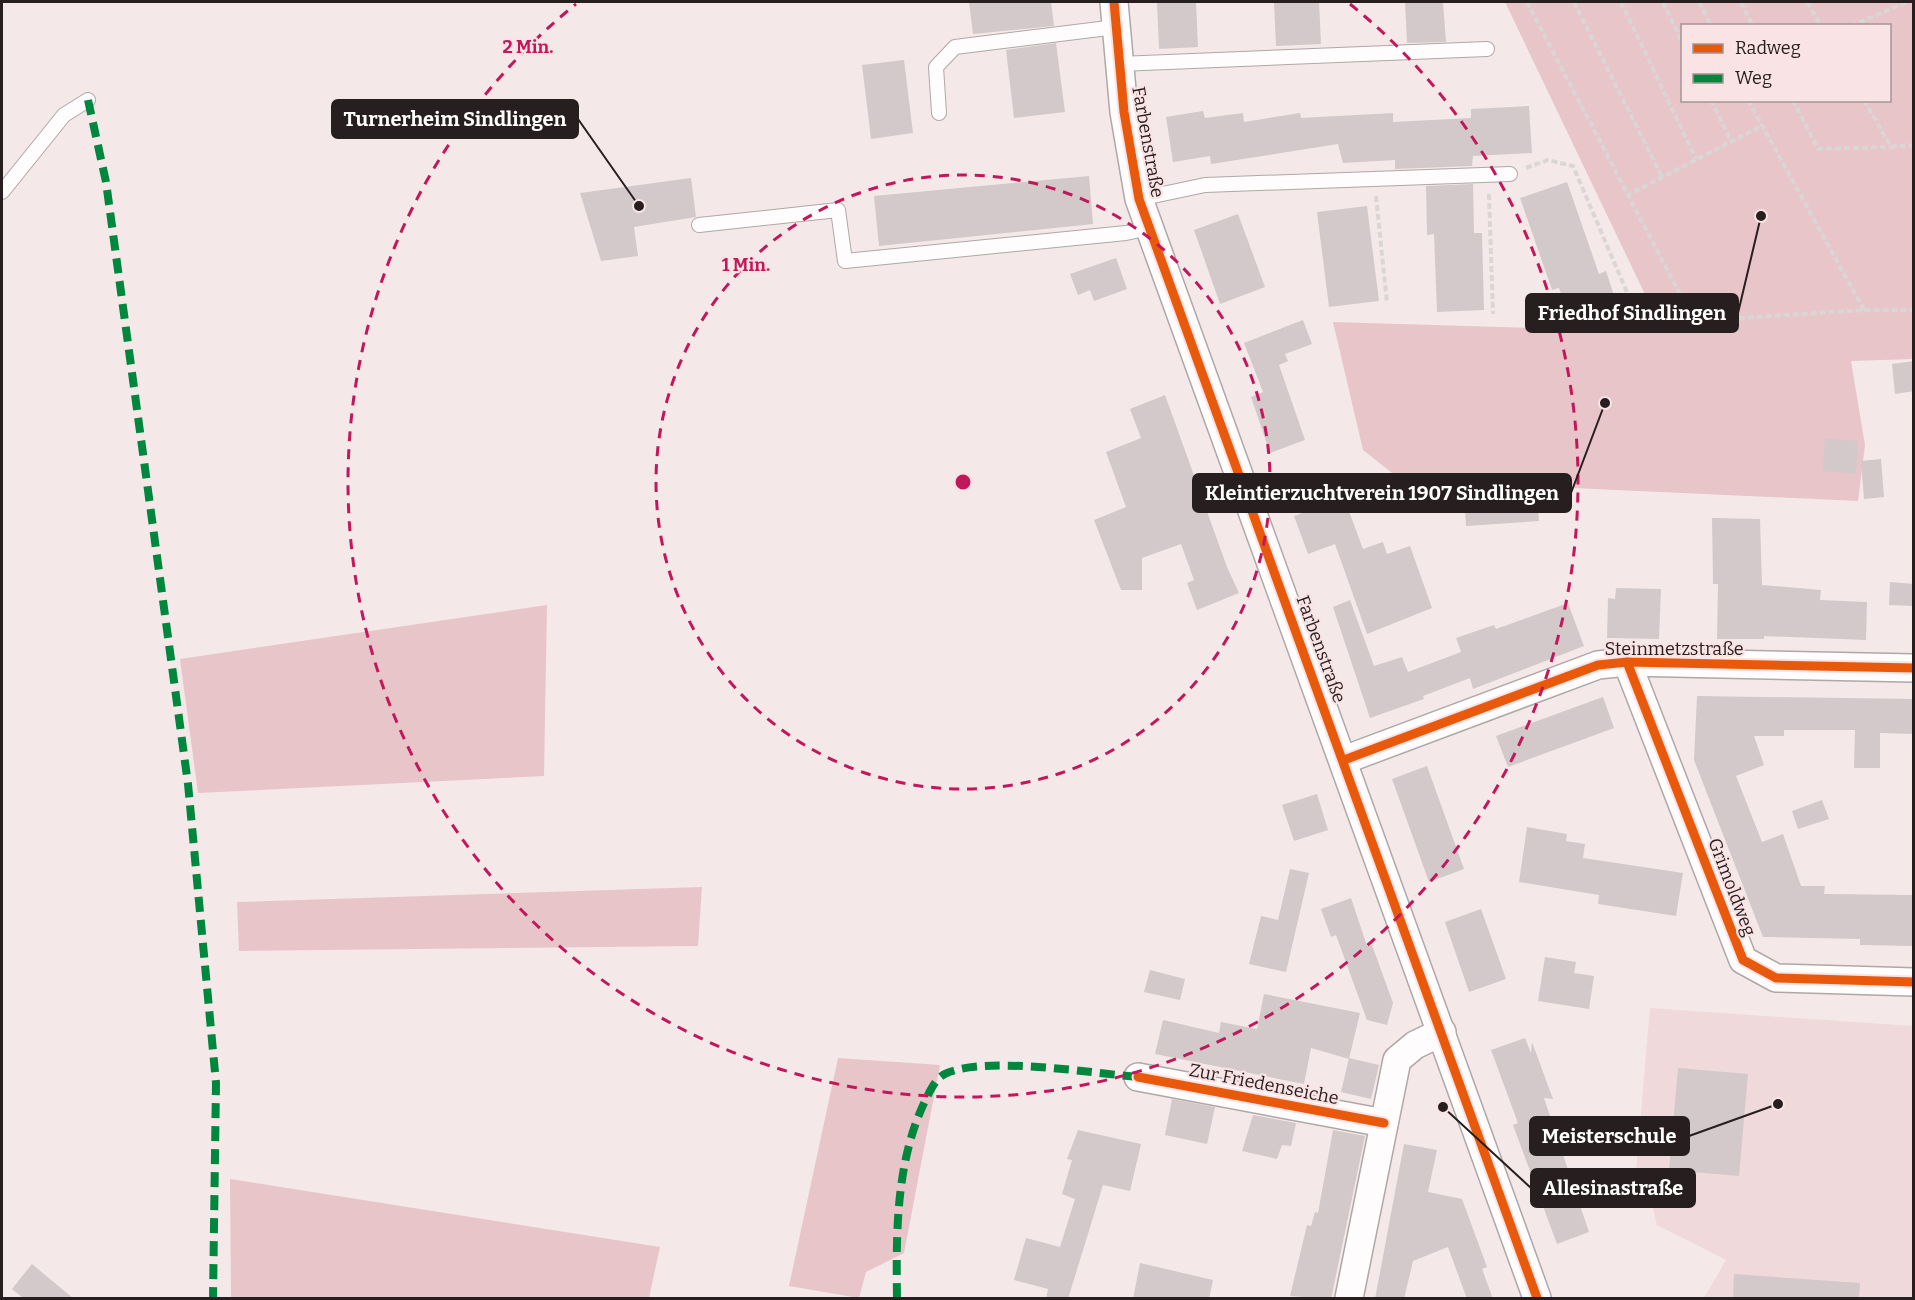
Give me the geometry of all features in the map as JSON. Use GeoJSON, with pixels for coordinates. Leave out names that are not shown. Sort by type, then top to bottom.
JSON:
{"type":"FeatureCollection","features":[{"type":"Feature","properties":{"kind":"street","name":"Farbenstraße"},"geometry":{"type":"LineString","coordinates":[[1115,14],[1124,112],[1139,199],[1344,760],[1537,1299]]}},
{"type":"Feature","properties":{"kind":"street","name":"Steinmetzstraße"},"geometry":{"type":"LineString","coordinates":[[1344,760],[1598,665],[1627,662],[1914,668]]}},
{"type":"Feature","properties":{"kind":"street","name":"Grimoldweg"},"geometry":{"type":"LineString","coordinates":[[1627,662],[1743,960],[1776,978],[1914,982]]}},
{"type":"Feature","properties":{"kind":"street"},"geometry":{"type":"LineString","coordinates":[[1349,1299],[1396,1060],[1442,1032]]}},
{"type":"Feature","properties":{"kind":"street","name":"Zur Friedenseiche"},"geometry":{"type":"LineString","coordinates":[[1138,1077],[1384,1123]]}},
{"type":"Feature","properties":{"kind":"lane","name":"Farbenstraße"},"geometry":{"type":"LineString","coordinates":[[939,113],[936,67],[955,47],[1115,14]]}},
{"type":"Feature","properties":{"kind":"lane","name":"Farbenstraße"},"geometry":{"type":"LineString","coordinates":[[1119,64],[1487,49]]}},
{"type":"Feature","properties":{"kind":"lane"},"geometry":{"type":"LineString","coordinates":[[2,192],[64,115],[88,100]]}},
{"type":"Feature","properties":{"kind":"lane","name":"Farbenstraße"},"geometry":{"type":"LineString","coordinates":[[1139,199],[1205,185],[1510,174]]}},
{"type":"Feature","properties":{"kind":"lane"},"geometry":{"type":"LineString","coordinates":[[699,225],[838,210],[845,261],[1126,233],[1150,228]]}},
{"type":"Feature","properties":{"kind":"path"},"geometry":{"type":"LineString","coordinates":[[1527,2],[1626,196],[1694,321],[1864,310],[1914,310]]}},
{"type":"Feature","properties":{"kind":"path"},"geometry":{"type":"LineString","coordinates":[[1574,2],[1662,177]]}},
{"type":"Feature","properties":{"kind":"path"},"geometry":{"type":"LineString","coordinates":[[1621,2],[1696,159]]}},
{"type":"Feature","properties":{"kind":"path"},"geometry":{"type":"LineString","coordinates":[[1663,2],[1681,38]]}},
{"type":"Feature","properties":{"kind":"path"},"geometry":{"type":"LineString","coordinates":[[1699,2],[1710,24]]}},
{"type":"Feature","properties":{"kind":"path"},"geometry":{"type":"LineString","coordinates":[[1741,2],[1753,24]]}},
{"type":"Feature","properties":{"kind":"path"},"geometry":{"type":"LineString","coordinates":[[1807,2],[1820,24]]}},
{"type":"Feature","properties":{"kind":"path"},"geometry":{"type":"LineString","coordinates":[[1856,24],[1907,2]]}},
{"type":"Feature","properties":{"kind":"path"},"geometry":{"type":"LineString","coordinates":[[1712,102],[1731,141]]}},
{"type":"Feature","properties":{"kind":"path"},"geometry":{"type":"LineString","coordinates":[[1749,102],[1864,310]]}},
{"type":"Feature","properties":{"kind":"path"},"geometry":{"type":"LineString","coordinates":[[1794,102],[1818,148],[1914,146]]}},
{"type":"Feature","properties":{"kind":"path"},"geometry":{"type":"LineString","coordinates":[[1865,102],[1891,147]]}},
{"type":"Feature","properties":{"kind":"path"},"geometry":{"type":"LineString","coordinates":[[1626,196],[1761,126]]}},
{"type":"Feature","properties":{"kind":"path"},"geometry":{"type":"LineString","coordinates":[[1510,174],[1548,160],[1573,166],[1629,297]]}},
{"type":"Feature","properties":{"kind":"path"},"geometry":{"type":"LineString","coordinates":[[1488,175],[1493,314]]}},
{"type":"Feature","properties":{"kind":"path"},"geometry":{"type":"LineString","coordinates":[[1374,179],[1387,303]]}},
{"type":"Feature","properties":{"kind":"shaded area"},"geometry":{"type":"Polygon","coordinates":[[[1505,2],[1913,2],[1913,359],[1851,361],[1865,445],[1858,501],[1401,480],[1363,450],[1333,322],[1663,332],[1505,2]]]}},
{"type":"Feature","properties":{"kind":"shaded area"},"geometry":{"type":"Polygon","coordinates":[[[547,605],[544,776],[198,793],[180,659],[547,605]]]}},
{"type":"Feature","properties":{"kind":"shaded area"},"geometry":{"type":"Polygon","coordinates":[[[702,887],[698,946],[239,951],[237,902],[702,887]]]}},
{"type":"Feature","properties":{"kind":"shaded area"},"geometry":{"type":"Polygon","coordinates":[[[1650,1008],[1913,1026],[1913,1298],[1704,1298],[1726,1260],[1657,1225],[1647,1184],[1635,1182],[1650,1008]]]}},
{"type":"Feature","properties":{"kind":"shaded area"},"geometry":{"type":"Polygon","coordinates":[[[838,1058],[940,1065],[904,1253],[866,1272],[859,1298],[789,1286],[838,1058]]]}},
{"type":"Feature","properties":{"kind":"shaded area"},"geometry":{"type":"Polygon","coordinates":[[[230,1179],[660,1247],[649,1298],[231,1298],[230,1179]]]}},
{"type":"Feature","properties":{"kind":"building"},"geometry":{"type":"Polygon","coordinates":[[[969,2],[1051,2],[1054,26],[973,34],[969,2]]]}},
{"type":"Feature","properties":{"kind":"building"},"geometry":{"type":"Polygon","coordinates":[[[1196,2],[1198,47],[1159,49],[1157,3],[1196,2]]]}},
{"type":"Feature","properties":{"kind":"building"},"geometry":{"type":"Polygon","coordinates":[[[1274,2],[1319,2],[1321,44],[1276,46],[1274,2]]]}},
{"type":"Feature","properties":{"kind":"building"},"geometry":{"type":"Polygon","coordinates":[[[1405,2],[1443,2],[1446,42],[1407,43],[1405,2]]]}},
{"type":"Feature","properties":{"kind":"building"},"geometry":{"type":"Polygon","coordinates":[[[1056,43],[1065,112],[1014,118],[1006,50],[1056,43]]]}},
{"type":"Feature","properties":{"kind":"building"},"geometry":{"type":"Polygon","coordinates":[[[904,60],[913,133],[871,139],[862,65],[904,60]]]}},
{"type":"Feature","properties":{"kind":"building"},"geometry":{"type":"Polygon","coordinates":[[[1529,106],[1532,153],[1473,156],[1472,166],[1395,169],[1395,160],[1343,163],[1338,144],[1211,164],[1210,156],[1173,162],[1166,117],[1203,111],[1205,118],[1243,113],[1244,122],[1300,113],[1301,118],[1393,113],[1393,122],[1471,118],[1471,109],[1529,106]]]}},
{"type":"Feature","properties":{"kind":"building"},"geometry":{"type":"Polygon","coordinates":[[[1089,176],[1093,224],[879,246],[874,196],[1089,176]]]}},
{"type":"Feature","properties":{"kind":"building"},"geometry":{"type":"Polygon","coordinates":[[[691,178],[696,217],[634,227],[638,256],[601,261],[580,193],[691,178]]]}},
{"type":"Feature","properties":{"kind":"building"},"geometry":{"type":"Polygon","coordinates":[[[1567,182],[1599,274],[1606,271],[1618,308],[1572,324],[1559,288],[1552,290],[1520,198],[1567,182]]]}},
{"type":"Feature","properties":{"kind":"building"},"geometry":{"type":"Polygon","coordinates":[[[1473,184],[1474,233],[1482,233],[1484,310],[1437,312],[1434,234],[1427,235],[1426,186],[1473,184]]]}},
{"type":"Feature","properties":{"kind":"building"},"geometry":{"type":"Polygon","coordinates":[[[1367,206],[1379,301],[1329,307],[1317,212],[1367,206]]]}},
{"type":"Feature","properties":{"kind":"building"},"geometry":{"type":"Polygon","coordinates":[[[1238,214],[1265,287],[1220,304],[1194,230],[1238,214]]]}},
{"type":"Feature","properties":{"kind":"building"},"geometry":{"type":"Polygon","coordinates":[[[1116,258],[1127,289],[1094,301],[1090,290],[1078,295],[1070,274],[1116,258]]]}},
{"type":"Feature","properties":{"kind":"building"},"geometry":{"type":"Polygon","coordinates":[[[1303,320],[1312,344],[1285,354],[1288,361],[1279,365],[1305,440],[1270,453],[1251,397],[1263,392],[1244,343],[1303,320]]]}},
{"type":"Feature","properties":{"kind":"building"},"geometry":{"type":"Polygon","coordinates":[[[1914,361],[1914,391],[1895,394],[1892,364],[1914,361]]]}},
{"type":"Feature","properties":{"kind":"building"},"geometry":{"type":"Polygon","coordinates":[[[1165,395],[1227,567],[1239,593],[1197,610],[1187,583],[1194,580],[1181,544],[1142,558],[1142,590],[1121,590],[1094,520],[1126,507],[1106,452],[1141,438],[1130,409],[1165,395]]]}},
{"type":"Feature","properties":{"kind":"building"},"geometry":{"type":"Polygon","coordinates":[[[1825,438],[1858,441],[1856,474],[1823,471],[1825,438]]]}},
{"type":"Feature","properties":{"kind":"building"},"geometry":{"type":"Polygon","coordinates":[[[1881,459],[1884,497],[1864,499],[1861,461],[1881,459]]]}},
{"type":"Feature","properties":{"kind":"building"},"geometry":{"type":"Polygon","coordinates":[[[1536,488],[1539,521],[1466,526],[1464,493],[1536,488]]]}},
{"type":"Feature","properties":{"kind":"building"},"geometry":{"type":"Polygon","coordinates":[[[1344,498],[1363,549],[1383,542],[1387,554],[1410,546],[1432,608],[1367,634],[1335,544],[1308,554],[1294,516],[1344,498]]]}},
{"type":"Feature","properties":{"kind":"building"},"geometry":{"type":"Polygon","coordinates":[[[1712,518],[1760,519],[1762,585],[1821,590],[1820,600],[1867,602],[1866,640],[1764,636],[1764,639],[1717,639],[1718,584],[1713,584],[1712,518]]]}},
{"type":"Feature","properties":{"kind":"building"},"geometry":{"type":"Polygon","coordinates":[[[1890,582],[1914,584],[1914,606],[1889,605],[1890,582]]]}},
{"type":"Feature","properties":{"kind":"building"},"geometry":{"type":"Polygon","coordinates":[[[1616,588],[1661,589],[1659,639],[1607,638],[1608,598],[1615,599],[1616,588]]]}},
{"type":"Feature","properties":{"kind":"building"},"geometry":{"type":"Polygon","coordinates":[[[1350,600],[1374,666],[1402,657],[1408,672],[1461,652],[1456,638],[1494,625],[1496,629],[1568,603],[1584,646],[1473,689],[1470,678],[1423,696],[1424,699],[1370,718],[1333,607],[1350,600]]]}},
{"type":"Feature","properties":{"kind":"building"},"geometry":{"type":"Polygon","coordinates":[[[1697,696],[1914,699],[1914,734],[1880,733],[1880,768],[1854,768],[1855,730],[1784,730],[1784,736],[1754,736],[1764,765],[1736,776],[1762,842],[1783,834],[1801,886],[1825,886],[1824,894],[1914,895],[1914,946],[1860,945],[1860,939],[1763,937],[1694,760],[1697,696]]]}},
{"type":"Feature","properties":{"kind":"building"},"geometry":{"type":"Polygon","coordinates":[[[1603,697],[1614,728],[1508,767],[1496,736],[1603,697]]]}},
{"type":"Feature","properties":{"kind":"building"},"geometry":{"type":"Polygon","coordinates":[[[1427,766],[1464,869],[1429,882],[1392,779],[1427,766]]]}},
{"type":"Feature","properties":{"kind":"building"},"geometry":{"type":"Polygon","coordinates":[[[1317,794],[1328,830],[1294,841],[1282,805],[1317,794]]]}},
{"type":"Feature","properties":{"kind":"building"},"geometry":{"type":"Polygon","coordinates":[[[1822,800],[1829,819],[1798,829],[1792,811],[1822,800]]]}},
{"type":"Feature","properties":{"kind":"building"},"geometry":{"type":"Polygon","coordinates":[[[1527,827],[1567,834],[1566,841],[1585,844],[1583,858],[1683,873],[1676,916],[1598,904],[1599,895],[1519,882],[1527,827]]]}},
{"type":"Feature","properties":{"kind":"building"},"geometry":{"type":"Polygon","coordinates":[[[1290,869],[1309,873],[1286,972],[1249,964],[1261,916],[1278,920],[1290,869]]]}},
{"type":"Feature","properties":{"kind":"building"},"geometry":{"type":"Polygon","coordinates":[[[1351,898],[1367,946],[1372,945],[1393,1003],[1387,1025],[1367,1020],[1336,935],[1331,937],[1321,909],[1351,898]]]}},
{"type":"Feature","properties":{"kind":"building"},"geometry":{"type":"Polygon","coordinates":[[[1481,909],[1506,979],[1469,992],[1445,922],[1481,909]]]}},
{"type":"Feature","properties":{"kind":"building"},"geometry":{"type":"Polygon","coordinates":[[[1545,957],[1576,962],[1574,973],[1594,976],[1589,1009],[1538,1001],[1545,957]]]}},
{"type":"Feature","properties":{"kind":"building"},"geometry":{"type":"Polygon","coordinates":[[[1150,970],[1185,979],[1180,1000],[1144,992],[1150,970]]]}},
{"type":"Feature","properties":{"kind":"building"},"geometry":{"type":"Polygon","coordinates":[[[1264,994],[1360,1013],[1349,1059],[1311,1048],[1304,1084],[1155,1054],[1163,1020],[1219,1033],[1221,1022],[1257,1029],[1264,994]]]}},
{"type":"Feature","properties":{"kind":"building"},"geometry":{"type":"Polygon","coordinates":[[[1525,1038],[1531,1053],[1532,1042],[1553,1099],[1544,1098],[1589,1232],[1557,1244],[1513,1125],[1518,1123],[1491,1050],[1525,1038]]]}},
{"type":"Feature","properties":{"kind":"building"},"geometry":{"type":"Polygon","coordinates":[[[1349,1058],[1379,1065],[1371,1099],[1341,1092],[1349,1058]]]}},
{"type":"Feature","properties":{"kind":"building"},"geometry":{"type":"Polygon","coordinates":[[[1678,1068],[1748,1074],[1739,1176],[1669,1170],[1678,1068]]]}},
{"type":"Feature","properties":{"kind":"building"},"geometry":{"type":"Polygon","coordinates":[[[1172,1099],[1215,1107],[1207,1144],[1165,1135],[1172,1099]]]}},
{"type":"Feature","properties":{"kind":"building"},"geometry":{"type":"Polygon","coordinates":[[[1253,1115],[1296,1123],[1291,1146],[1282,1145],[1277,1159],[1242,1151],[1253,1115]]]}},
{"type":"Feature","properties":{"kind":"building"},"geometry":{"type":"Polygon","coordinates":[[[1078,1130],[1141,1144],[1130,1191],[1103,1185],[1068,1299],[1046,1299],[1048,1289],[1014,1280],[1026,1238],[1060,1247],[1075,1199],[1062,1194],[1072,1160],[1067,1159],[1078,1130]]]}},
{"type":"Feature","properties":{"kind":"building"},"geometry":{"type":"Polygon","coordinates":[[[1333,1130],[1365,1136],[1331,1299],[1290,1296],[1307,1225],[1311,1226],[1315,1212],[1318,1213],[1333,1130]]]}},
{"type":"Feature","properties":{"kind":"building"},"geometry":{"type":"Polygon","coordinates":[[[1404,1144],[1437,1150],[1428,1192],[1462,1199],[1487,1267],[1482,1269],[1493,1299],[1467,1299],[1448,1247],[1413,1261],[1404,1299],[1375,1299],[1404,1144]]]}},
{"type":"Feature","properties":{"kind":"building"},"geometry":{"type":"Polygon","coordinates":[[[1140,1263],[1213,1280],[1209,1299],[1133,1299],[1140,1263]]]}},
{"type":"Feature","properties":{"kind":"building"},"geometry":{"type":"Polygon","coordinates":[[[32,1264],[74,1299],[24,1299],[12,1289],[32,1264]]]}},
{"type":"Feature","properties":{"kind":"building"},"geometry":{"type":"Polygon","coordinates":[[[1734,1274],[1860,1283],[1859,1299],[1733,1299],[1734,1274]]]}},
{"type":"Feature","properties":{"kind":"marked path"},"geometry":{"type":"LineString","coordinates":[[88,100],[106,182],[188,784],[216,1083],[213,1298]]}},
{"type":"Feature","properties":{"kind":"marked path"},"geometry":{"type":"LineString","coordinates":[[897,1298],[898,1223],[903,1173],[915,1124],[929,1093],[940,1078],[947,1073],[965,1068],[988,1066],[1068,1069],[1138,1077]]}},
{"type":"Feature","properties":{"kind":"cycle path"},"geometry":{"type":"LineString","coordinates":[[1114,2],[1124,112],[1139,199],[1537,1298]]}},
{"type":"Feature","properties":{"kind":"cycle path"},"geometry":{"type":"LineString","coordinates":[[1627,662],[1743,960],[1776,978],[1914,982]]}},
{"type":"Feature","properties":{"kind":"cycle path"},"geometry":{"type":"LineString","coordinates":[[1344,760],[1598,665],[1627,662],[1914,668]]}},
{"type":"Feature","properties":{"kind":"cycle path"},"geometry":{"type":"LineString","coordinates":[[1138,1077],[1384,1123]]}},
{"type":"Feature","properties":{"kind":"place","name":"Turnerheim Sindlingen"},"geometry":{"type":"Point","coordinates":[639,206]}},
{"type":"Feature","properties":{"kind":"place","name":"Friedhof Sindlingen"},"geometry":{"type":"Point","coordinates":[1761,216]}},
{"type":"Feature","properties":{"kind":"place","name":"Kleintierzuchtverein 1907 Sindlingen"},"geometry":{"type":"Point","coordinates":[1605,403]}},
{"type":"Feature","properties":{"kind":"place","name":"Meisterschule"},"geometry":{"type":"Point","coordinates":[1778,1104]}},
{"type":"Feature","properties":{"kind":"place","name":"Allesinastraße"},"geometry":{"type":"Point","coordinates":[1443,1107]}}]}
